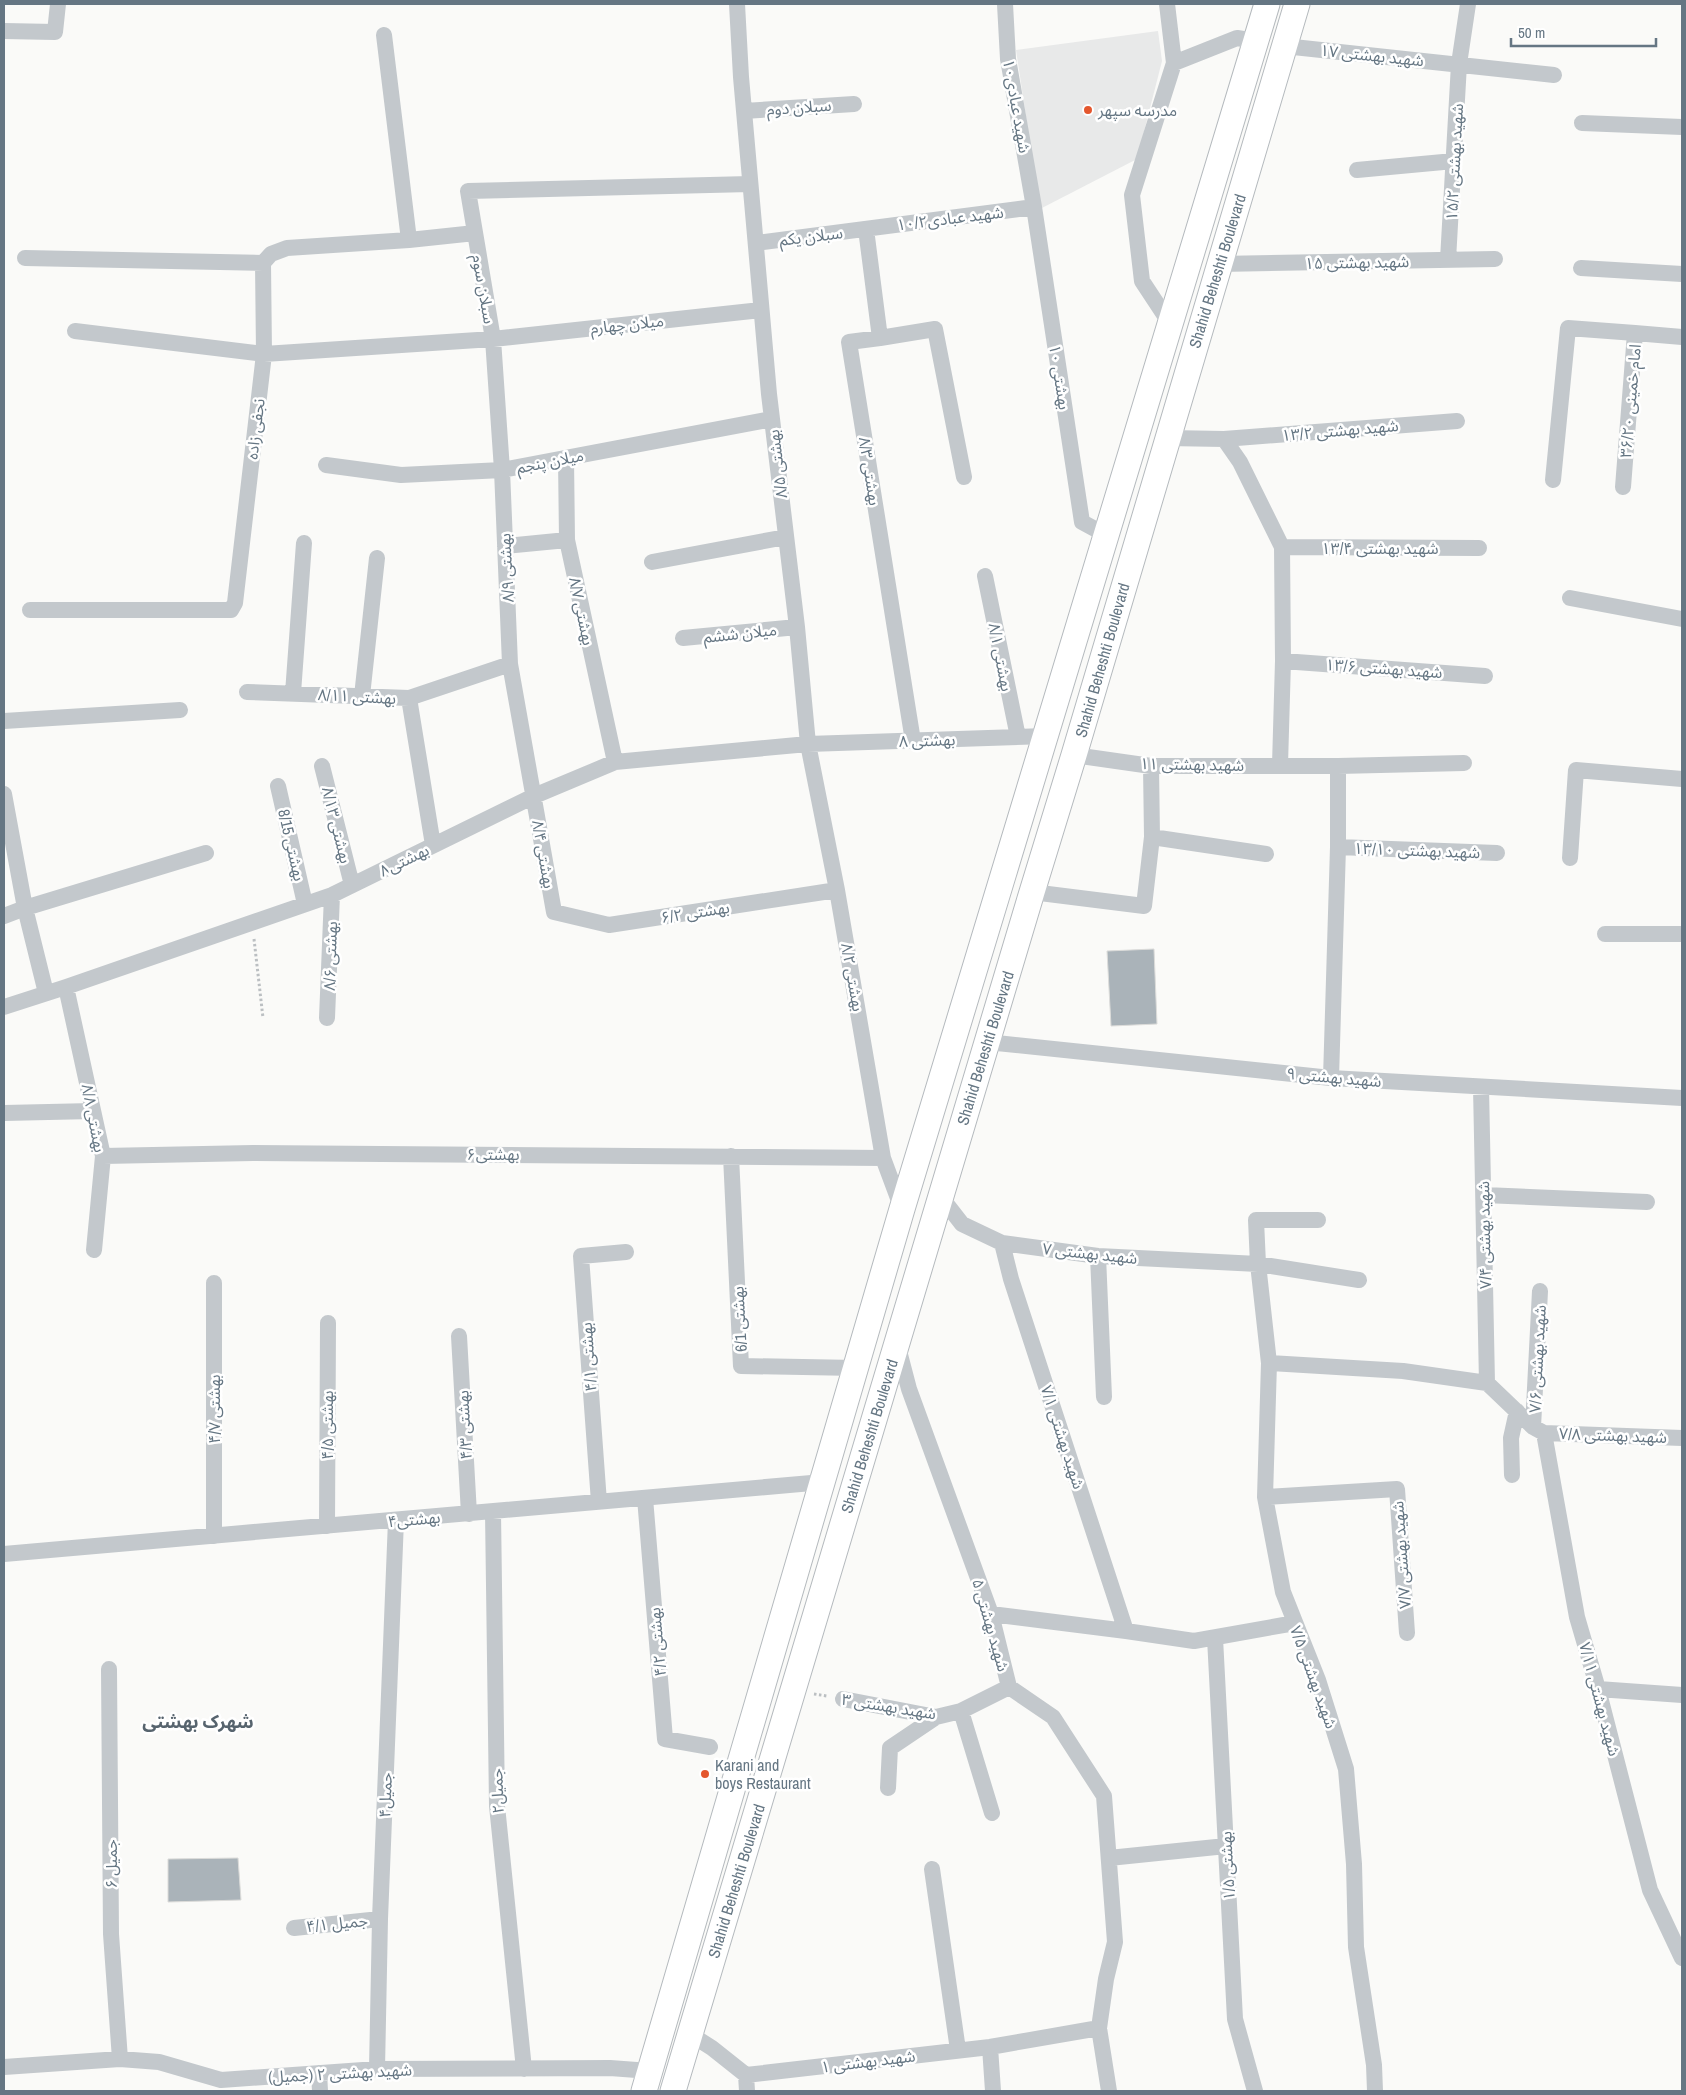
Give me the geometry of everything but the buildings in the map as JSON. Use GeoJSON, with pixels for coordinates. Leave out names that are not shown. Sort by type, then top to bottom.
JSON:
{"type":"FeatureCollection","features":[{"type":"Feature","properties":{"kind":"main road","name":"Shahid Beheshti Boulevard"},"geometry":{"type":"LineString","coordinates":[[647,2081],[902,1209],[1046,736],[1169,322],[1267,4]]}},
{"type":"Feature","properties":{"kind":"main road","name":"Shahid Beheshti Boulevard"},"geometry":{"type":"LineString","coordinates":[[673,2091],[1297,4]]}},
{"type":"Feature","properties":{"kind":"main road"},"geometry":{"type":"LineString","coordinates":[[696,1915],[723,1925]]}},
{"type":"Feature","properties":{"kind":"street"},"geometry":{"type":"LineString","coordinates":[[4,31],[55,32],[58,4]]}},
{"type":"Feature","properties":{"kind":"street","name":"بهشتی ۸/۵"},"geometry":{"type":"LineString","coordinates":[[737,4],[750,184],[772,419],[798,627],[808,744]]}},
{"type":"Feature","properties":{"kind":"street","name":"شهید عبادی۱۰"},"geometry":{"type":"LineString","coordinates":[[1005,4],[1008,59],[1034,207]]}},
{"type":"Feature","properties":{"kind":"street"},"geometry":{"type":"LineString","coordinates":[[1167,4],[1174,63],[1132,195],[1142,281],[1169,322]]}},
{"type":"Feature","properties":{"kind":"street","name":"شهید بهشتی ۱۵/۲"},"geometry":{"type":"LineString","coordinates":[[1448,260],[1459,64],[1468,4]]}},
{"type":"Feature","properties":{"kind":"street"},"geometry":{"type":"LineString","coordinates":[[384,35],[409,240]]}},
{"type":"Feature","properties":{"kind":"street"},"geometry":{"type":"LineString","coordinates":[[1174,63],[1237,38],[1256,41]]}},
{"type":"Feature","properties":{"kind":"street","name":"شهید بهشتی ۱۷"},"geometry":{"type":"LineString","coordinates":[[1284,46],[1554,75]]}},
{"type":"Feature","properties":{"kind":"street","name":"سبلان دوم"},"geometry":{"type":"LineString","coordinates":[[744,111],[854,104]]}},
{"type":"Feature","properties":{"kind":"street"},"geometry":{"type":"LineString","coordinates":[[1582,123],[1682,128]]}},
{"type":"Feature","properties":{"kind":"street"},"geometry":{"type":"LineString","coordinates":[[1357,170],[1454,161]]}},
{"type":"Feature","properties":{"kind":"street","name":"سبلان سوم"},"geometry":{"type":"LineString","coordinates":[[75,330],[264,354],[493,339],[468,191],[750,184]]}},
{"type":"Feature","properties":{"kind":"street","name":"شهید عبادی۱۰/۲"},"geometry":{"type":"LineString","coordinates":[[866,229],[1034,207]]}},
{"type":"Feature","properties":{"kind":"street","name":"بهشتی ۱۰"},"geometry":{"type":"LineString","coordinates":[[1034,207],[1082,522],[1106,535]]}},
{"type":"Feature","properties":{"kind":"street"},"geometry":{"type":"LineString","coordinates":[[866,229],[880,338],[935,328],[964,477]]}},
{"type":"Feature","properties":{"kind":"street","name":"سبلان یکم"},"geometry":{"type":"LineString","coordinates":[[756,243],[866,229]]}},
{"type":"Feature","properties":{"kind":"street"},"geometry":{"type":"LineString","coordinates":[[25,258],[263,263],[271,254],[287,248],[409,240],[475,233]]}},
{"type":"Feature","properties":{"kind":"street","name":"شهید بهشتی ۱۵"},"geometry":{"type":"LineString","coordinates":[[1219,264],[1495,259]]}},
{"type":"Feature","properties":{"kind":"street","name":"نجفی زاده"},"geometry":{"type":"LineString","coordinates":[[30,610],[231,610],[234,603],[264,354],[263,263]]}},
{"type":"Feature","properties":{"kind":"street"},"geometry":{"type":"LineString","coordinates":[[1581,268],[1682,274]]}},
{"type":"Feature","properties":{"kind":"street","name":"میلان چهارم"},"geometry":{"type":"LineString","coordinates":[[493,339],[762,310]]}},
{"type":"Feature","properties":{"kind":"street"},"geometry":{"type":"LineString","coordinates":[[1552,480],[1568,328],[1635,333]]}},
{"type":"Feature","properties":{"kind":"street","name":"امام خمینی ۳۶/۲۰"},"geometry":{"type":"LineString","coordinates":[[1623,487],[1635,333],[1682,337]]}},
{"type":"Feature","properties":{"kind":"street","name":"بهشتی ۸/۳"},"geometry":{"type":"LineString","coordinates":[[880,338],[849,342],[913,741]]}},
{"type":"Feature","properties":{"kind":"street","name":"بهشتی ۸/۹"},"geometry":{"type":"LineString","coordinates":[[493,339],[502,470],[510,664],[534,796]]}},
{"type":"Feature","properties":{"kind":"street","name":"میلان پنجم"},"geometry":{"type":"LineString","coordinates":[[326,465],[401,475],[502,470],[772,419]]}},
{"type":"Feature","properties":{"kind":"street","name":"شهید بهشتی ۱۳/۲"},"geometry":{"type":"LineString","coordinates":[[1167,438],[1224,439],[1457,421]]}},
{"type":"Feature","properties":{"kind":"street"},"geometry":{"type":"LineString","coordinates":[[1224,439],[1240,462],[1282,547],[1283,661],[1280,765]]}},
{"type":"Feature","properties":{"kind":"street","name":"بهشتی ۸/۷"},"geometry":{"type":"LineString","coordinates":[[566,458],[567,540],[615,762]]}},
{"type":"Feature","properties":{"kind":"street"},"geometry":{"type":"LineString","coordinates":[[652,562],[786,537]]}},
{"type":"Feature","properties":{"kind":"street"},"geometry":{"type":"LineString","coordinates":[[505,546],[567,540]]}},
{"type":"Feature","properties":{"kind":"street"},"geometry":{"type":"LineString","coordinates":[[293,693],[304,543]]}},
{"type":"Feature","properties":{"kind":"street","name":"شهید بهشتی ۱۳/۴"},"geometry":{"type":"LineString","coordinates":[[1282,547],[1479,548]]}},
{"type":"Feature","properties":{"kind":"street"},"geometry":{"type":"LineString","coordinates":[[362,696],[377,558]]}},
{"type":"Feature","properties":{"kind":"street","name":"بهشتی ۸/۱"},"geometry":{"type":"LineString","coordinates":[[985,576],[1018,737]]}},
{"type":"Feature","properties":{"kind":"street"},"geometry":{"type":"LineString","coordinates":[[1570,598],[1682,619]]}},
{"type":"Feature","properties":{"kind":"street","name":"میلان ششم"},"geometry":{"type":"LineString","coordinates":[[683,638],[798,627]]}},
{"type":"Feature","properties":{"kind":"street","name":"شهید بهشتی ۱۳/۶"},"geometry":{"type":"LineString","coordinates":[[1283,661],[1485,676]]}},
{"type":"Feature","properties":{"kind":"street"},"geometry":{"type":"LineString","coordinates":[[408,698],[510,664]]}},
{"type":"Feature","properties":{"kind":"street","name":"بهشتی ۸/۱۱"},"geometry":{"type":"LineString","coordinates":[[247,692],[408,698],[433,845]]}},
{"type":"Feature","properties":{"kind":"street"},"geometry":{"type":"LineString","coordinates":[[4,720],[180,710]]}},
{"type":"Feature","properties":{"kind":"street","name":"۸ بهشتی"},"geometry":{"type":"LineString","coordinates":[[808,744],[1046,736]]}},
{"type":"Feature","properties":{"kind":"street","name":"بهشتی۸"},"geometry":{"type":"LineString","coordinates":[[4,1007],[332,895],[534,796],[615,762],[808,744]]}},
{"type":"Feature","properties":{"kind":"street","name":"بهشتی ۸/۲"},"geometry":{"type":"LineString","coordinates":[[808,744],[837,890],[884,1158],[902,1209]]}},
{"type":"Feature","properties":{"kind":"street","name":"شهید بهشتی ۱۱"},"geometry":{"type":"LineString","coordinates":[[1074,755],[1151,766],[1338,766],[1464,762]]}},
{"type":"Feature","properties":{"kind":"street","name":"بهشتی ۸/۱۳"},"geometry":{"type":"LineString","coordinates":[[322,766],[352,885]]}},
{"type":"Feature","properties":{"kind":"street"},"geometry":{"type":"LineString","coordinates":[[1032,892],[1144,906],[1152,837],[1151,766]]}},
{"type":"Feature","properties":{"kind":"street"},"geometry":{"type":"LineString","coordinates":[[1330,1078],[1338,847],[1338,766]]}},
{"type":"Feature","properties":{"kind":"street"},"geometry":{"type":"LineString","coordinates":[[1570,858],[1576,770],[1682,779]]}},
{"type":"Feature","properties":{"kind":"street","name":"بهشتی 8/15"},"geometry":{"type":"LineString","coordinates":[[278,786],[305,904]]}},
{"type":"Feature","properties":{"kind":"street","name":"بهشتی ۸/۴"},"geometry":{"type":"LineString","coordinates":[[534,796],[554,912]]}},
{"type":"Feature","properties":{"kind":"street"},"geometry":{"type":"LineString","coordinates":[[4,801],[25,908],[46,993]]}},
{"type":"Feature","properties":{"kind":"street"},"geometry":{"type":"LineString","coordinates":[[1152,837],[1266,854]]}},
{"type":"Feature","properties":{"kind":"street","name":"شهید بهشتی ۱۳/۱۰"},"geometry":{"type":"LineString","coordinates":[[1338,847],[1497,852]]}},
{"type":"Feature","properties":{"kind":"street"},"geometry":{"type":"LineString","coordinates":[[4,916],[206,853]]}},
{"type":"Feature","properties":{"kind":"street","name":"بهشتی ۶/۲"},"geometry":{"type":"LineString","coordinates":[[554,912],[608,925],[837,890]]}},
{"type":"Feature","properties":{"kind":"street","name":"بهشتی ۸/۶"},"geometry":{"type":"LineString","coordinates":[[328,1018],[332,895]]}},
{"type":"Feature","properties":{"kind":"street"},"geometry":{"type":"LineString","coordinates":[[1605,934],[1682,934]]}},
{"type":"Feature","properties":{"kind":"street","name":"بهشتی ۸/۸"},"geometry":{"type":"LineString","coordinates":[[66,987],[103,1156],[94,1250]]}},
{"type":"Feature","properties":{"kind":"street","name":"شهید بهشتی ۹"},"geometry":{"type":"LineString","coordinates":[[987,1042],[1330,1078],[1682,1098]]}},
{"type":"Feature","properties":{"kind":"street","name":"شهید بهشتی ۷/۴"},"geometry":{"type":"LineString","coordinates":[[1482,1087],[1487,1383]]}},
{"type":"Feature","properties":{"kind":"street"},"geometry":{"type":"LineString","coordinates":[[4,1113],[93,1111]]}},
{"type":"Feature","properties":{"kind":"street","name":"بهشتی۶"},"geometry":{"type":"LineString","coordinates":[[103,1156],[253,1153],[884,1158]]}},
{"type":"Feature","properties":{"kind":"street","name":"بهشتی 6/1"},"geometry":{"type":"LineString","coordinates":[[731,1156],[742,1366],[857,1368]]}},
{"type":"Feature","properties":{"kind":"street"},"geometry":{"type":"LineString","coordinates":[[1484,1195],[1647,1202]]}},
{"type":"Feature","properties":{"kind":"street","name":"شهید بهشتی ۷"},"geometry":{"type":"LineString","coordinates":[[941,1197],[962,1224],[1002,1243],[1098,1256],[1258,1264],[1359,1280]]}},
{"type":"Feature","properties":{"kind":"street","name":"شهید بهشتی ۷/۵"},"geometry":{"type":"LineString","coordinates":[[1318,1220],[1256,1220],[1258,1264],[1269,1363],[1265,1497],[1283,1592],[1318,1680],[1346,1769],[1354,1864],[1356,1947],[1374,2065],[1375,2091]]}},
{"type":"Feature","properties":{"kind":"street","name":"شهید بهشتی ۷/۱"},"geometry":{"type":"LineString","coordinates":[[1002,1243],[1011,1279],[1126,1630]]}},
{"type":"Feature","properties":{"kind":"street","name":"بهشتی ۴/۱"},"geometry":{"type":"LineString","coordinates":[[599,1502],[581,1256],[626,1252]]}},
{"type":"Feature","properties":{"kind":"street"},"geometry":{"type":"LineString","coordinates":[[1098,1256],[1104,1397]]}},
{"type":"Feature","properties":{"kind":"street","name":"بهشتی ۴/۷"},"geometry":{"type":"LineString","coordinates":[[214,1283],[214,1536]]}},
{"type":"Feature","properties":{"kind":"street","name":"شهید بهشتی ۷/۶"},"geometry":{"type":"LineString","coordinates":[[1539,1430],[1540,1291]]}},
{"type":"Feature","properties":{"kind":"street","name":"بهشتی ۴/۵"},"geometry":{"type":"LineString","coordinates":[[327,1526],[328,1323]]}},
{"type":"Feature","properties":{"kind":"street","name":"بهشتی ۴/۳"},"geometry":{"type":"LineString","coordinates":[[460,1336],[470,1514]]}},
{"type":"Feature","properties":{"kind":"street","name":"شهید بهشتی ۵"},"geometry":{"type":"LineString","coordinates":[[897,1344],[909,1389],[991,1614],[1009,1687],[1053,1717],[1104,1796],[1115,1942],[1106,1979],[1099,2028],[1109,2091]]}},
{"type":"Feature","properties":{"kind":"street"},"geometry":{"type":"LineString","coordinates":[[1269,1363],[1403,1371],[1487,1383],[1539,1430]]}},
{"type":"Feature","properties":{"kind":"street"},"geometry":{"type":"LineString","coordinates":[[1512,1474],[1511,1438],[1517,1411]]}},
{"type":"Feature","properties":{"kind":"street","name":"شهید بهشتی ۷/۸"},"geometry":{"type":"LineString","coordinates":[[1539,1430],[1682,1438]]}},
{"type":"Feature","properties":{"kind":"street","name":"شهید بهشتی ۷/۱۱"},"geometry":{"type":"LineString","coordinates":[[1539,1430],[1576,1617],[1598,1689],[1650,1890],[1682,1958]]}},
{"type":"Feature","properties":{"kind":"street","name":"بهشتی۴"},"geometry":{"type":"LineString","coordinates":[[4,1554],[823,1482]]}},
{"type":"Feature","properties":{"kind":"street","name":"شهید بهشتی ۷/۷"},"geometry":{"type":"LineString","coordinates":[[1265,1497],[1397,1489],[1407,1633]]}},
{"type":"Feature","properties":{"kind":"street","name":"بهشتی ۴/۲"},"geometry":{"type":"LineString","coordinates":[[645,1498],[665,1739],[710,1747]]}},
{"type":"Feature","properties":{"kind":"street","name":"جمیل۲"},"geometry":{"type":"LineString","coordinates":[[493,1512],[497,1806],[524,2068]]}},
{"type":"Feature","properties":{"kind":"street","name":"جمیل۴"},"geometry":{"type":"LineString","coordinates":[[377,2069],[380,1919],[396,1520]]}},
{"type":"Feature","properties":{"kind":"street"},"geometry":{"type":"LineString","coordinates":[[991,1614],[1126,1630],[1194,1641],[1295,1623]]}},
{"type":"Feature","properties":{"kind":"street","name":"بهشتی ۱/۵"},"geometry":{"type":"LineString","coordinates":[[1215,1638],[1234,2019],[1256,2091]]}},
{"type":"Feature","properties":{"kind":"street","name":"جمیل ۶"},"geometry":{"type":"LineString","coordinates":[[109,1669],[111,1934],[120,2060]]}},
{"type":"Feature","properties":{"kind":"street","name":"شهید بهشتی ۳"},"geometry":{"type":"LineString","coordinates":[[843,1699],[936,1717],[961,1711],[1009,1687]]}},
{"type":"Feature","properties":{"kind":"street"},"geometry":{"type":"LineString","coordinates":[[1598,1689],[1682,1695]]}},
{"type":"Feature","properties":{"kind":"street"},"geometry":{"type":"LineString","coordinates":[[961,1711],[992,1813]]}},
{"type":"Feature","properties":{"kind":"street"},"geometry":{"type":"LineString","coordinates":[[888,1788],[890,1748],[936,1717]]}},
{"type":"Feature","properties":{"kind":"street"},"geometry":{"type":"LineString","coordinates":[[1109,1858],[1226,1846]]}},
{"type":"Feature","properties":{"kind":"street"},"geometry":{"type":"LineString","coordinates":[[932,1869],[958,2050]]}},
{"type":"Feature","properties":{"kind":"street","name":"جمیل ۴/۱"},"geometry":{"type":"LineString","coordinates":[[294,1928],[380,1919]]}},
{"type":"Feature","properties":{"kind":"street","name":"شهید بهشتی ۱"},"geometry":{"type":"LineString","coordinates":[[747,2083],[958,2050],[990,2047],[1099,2028]]}},
{"type":"Feature","properties":{"kind":"street"},"geometry":{"type":"LineString","coordinates":[[690,2034],[712,2048],[747,2083]]}},
{"type":"Feature","properties":{"kind":"street"},"geometry":{"type":"LineString","coordinates":[[990,2047],[993,2091]]}},
{"type":"Feature","properties":{"kind":"street","name":"شهید بهشتی ۲ (جمیل)"},"geometry":{"type":"LineString","coordinates":[[4,2067],[120,2060],[159,2062],[221,2086],[319,2073],[377,2069],[610,2068],[647,2081]]}},
{"type":"Feature","properties":{"kind":"street"},"geometry":{"type":"LineString","coordinates":[[319,2073],[320,2091]]}},
{"type":"Feature","properties":{"kind":"path"},"geometry":{"type":"LineString","coordinates":[[252,923],[263,1018]]}},
{"type":"Feature","properties":{"kind":"path","name":"شهید بهشتی ۳"},"geometry":{"type":"LineString","coordinates":[[794,1690],[843,1699]]}},
{"type":"Feature","properties":{"kind":"shaded area","name":"مدرسه سپهر"},"geometry":{"type":"Polygon","coordinates":[[[1158,31],[1162,61],[1137,159],[1040,209],[1016,50],[1158,31]]]}},
{"type":"Feature","properties":{"kind":"place","name":"مدرسه سپهر"},"geometry":{"type":"Point","coordinates":[1088,110]}},
{"type":"Feature","properties":{"kind":"place","name":"Karani and boys Restaurant"},"geometry":{"type":"Point","coordinates":[705,1774]}},
{"type":"Feature","properties":{"kind":"district","name":"شهرک بهشتی"},"geometry":{"type":"Point","coordinates":[198,1721]}}]}
